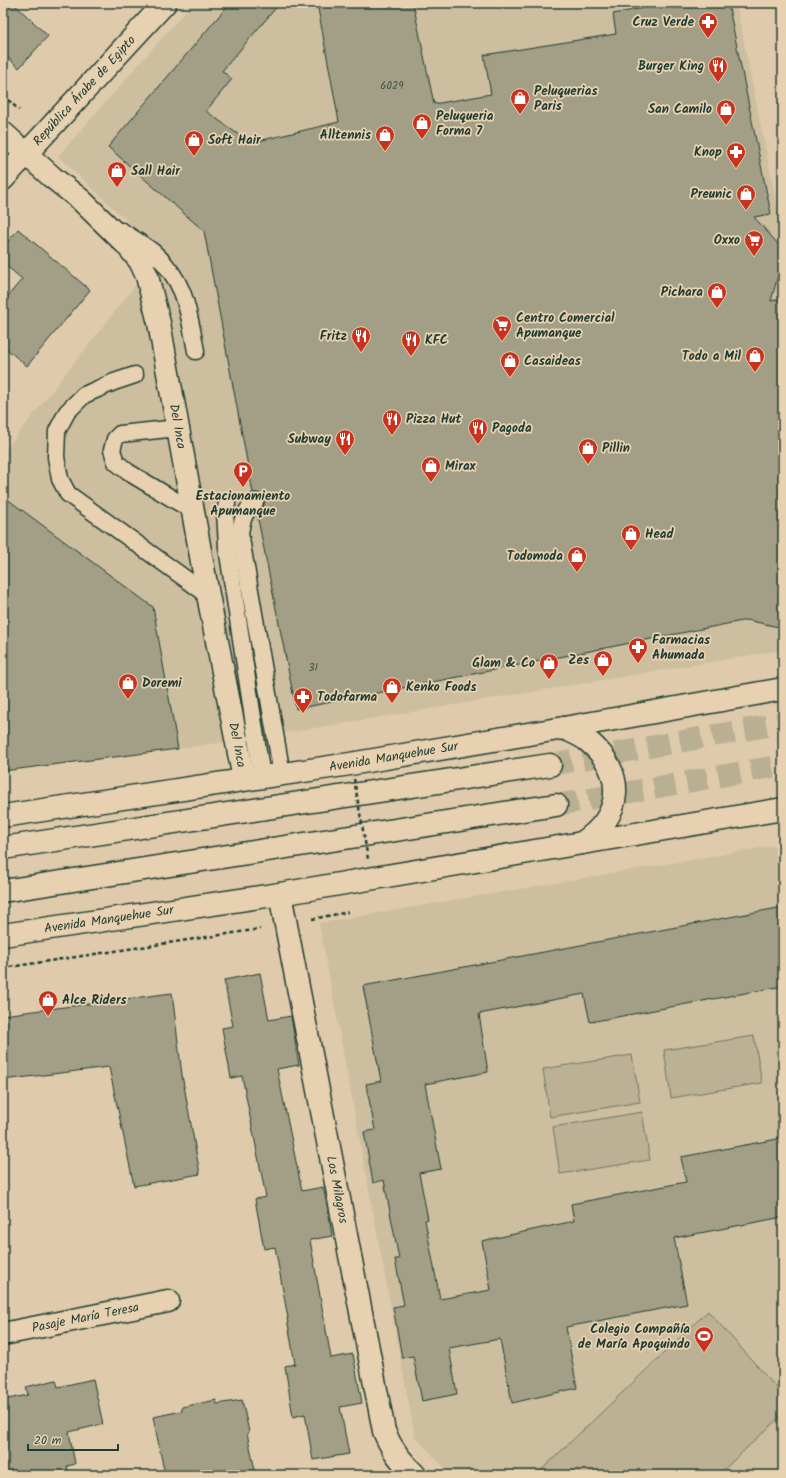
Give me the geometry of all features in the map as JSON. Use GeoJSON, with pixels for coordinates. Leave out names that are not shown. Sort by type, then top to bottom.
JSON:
{"type":"FeatureCollection","features":[{"type":"Feature","properties":{"kind":"main road","name":"República Árabe de Egipto"},"geometry":{"type":"LineString","coordinates":[[3,179],[165,3]]}},
{"type":"Feature","properties":{"kind":"main road","name":"Del Inca"},"geometry":{"type":"LineString","coordinates":[[3,133],[52,177],[82,200],[126,244],[140,261],[147,276],[159,323],[208,595],[263,777]]}},
{"type":"Feature","properties":{"kind":"main road","name":"Avenida Manquehue Sur"},"geometry":{"type":"LineString","coordinates":[[3,816],[350,764],[783,689]]}},
{"type":"Feature","properties":{"kind":"main road"},"geometry":{"type":"LineString","coordinates":[[564,728],[588,741],[605,757],[613,775],[616,790],[612,809],[604,824],[594,835],[581,844]]}},
{"type":"Feature","properties":{"kind":"main road"},"geometry":{"type":"LineString","coordinates":[[3,848],[550,765]]}},
{"type":"Feature","properties":{"kind":"main road"},"geometry":{"type":"LineString","coordinates":[[3,891],[556,805]]}},
{"type":"Feature","properties":{"kind":"main road","name":"Avenida Manquehue Sur"},"geometry":{"type":"LineString","coordinates":[[3,935],[280,894],[783,809]]}},
{"type":"Feature","properties":{"kind":"main road","name":"Los Milagros"},"geometry":{"type":"LineString","coordinates":[[280,894],[384,1431],[395,1453],[415,1475]]}},
{"type":"Feature","properties":{"kind":"main road","name":"Pasaje María Teresa"},"geometry":{"type":"LineString","coordinates":[[3,1334],[168,1301]]}},
{"type":"Feature","properties":{"kind":"lane"},"geometry":{"type":"LineString","coordinates":[[82,200],[152,251],[174,275],[181,287],[196,351]]}},
{"type":"Feature","properties":{"kind":"lane"},"geometry":{"type":"LineString","coordinates":[[135,375],[84,395],[67,412],[57,431],[56,456],[60,479],[68,494],[208,595]]}},
{"type":"Feature","properties":{"kind":"lane"},"geometry":{"type":"LineString","coordinates":[[178,428],[120,434],[114,439],[112,450],[116,462],[128,472],[193,511]]}},
{"type":"Feature","properties":{"kind":"lane"},"geometry":{"type":"LineString","coordinates":[[255,502],[245,513],[242,520],[240,534],[263,777]]}},
{"type":"Feature","properties":{"kind":"lane"},"geometry":{"type":"LineString","coordinates":[[228,504],[225,511],[227,547],[263,777]]}},
{"type":"Feature","properties":{"kind":"path"},"geometry":{"type":"LineString","coordinates":[[354,779],[368,859]]}},
{"type":"Feature","properties":{"kind":"path"},"geometry":{"type":"LineString","coordinates":[[3,968],[285,925],[353,911]]}},
{"type":"Feature","properties":{"kind":"shaded area","name":"Centro Comercial Apumanque"},"geometry":{"type":"Polygon","coordinates":[[[193,3],[736,3],[783,235],[783,650],[297,731],[178,749],[3,771],[3,453],[161,253],[58,156],[193,3]]]}},
{"type":"Feature","properties":{"kind":"shaded area","name":"Colegio Compañía de María Apoquindo"},"geometry":{"type":"Polygon","coordinates":[[[783,844],[783,1475],[451,1475],[415,1437],[319,923],[783,844]]]}},
{"type":"Feature","properties":{"kind":"shaded area"},"geometry":{"type":"Polygon","coordinates":[[[754,1036],[762,1083],[671,1098],[664,1050],[754,1036]]]}},
{"type":"Feature","properties":{"kind":"shaded area"},"geometry":{"type":"Polygon","coordinates":[[[632,1055],[640,1102],[550,1117],[543,1069],[632,1055]]]}},
{"type":"Feature","properties":{"kind":"shaded area"},"geometry":{"type":"Polygon","coordinates":[[[642,1112],[650,1160],[560,1174],[553,1127],[642,1112]]]}},
{"type":"Feature","properties":{"kind":"shaded area","name":"Colegio Compañía de María Apoquindo"},"geometry":{"type":"Polygon","coordinates":[[[708,1311],[783,1395],[783,1414],[718,1475],[536,1475],[708,1311]]]}},
{"type":"Feature","properties":{"kind":"building"},"geometry":{"type":"Polygon","coordinates":[[[3,3],[13,3],[48,36],[19,68],[3,53],[3,3]]]}},
{"type":"Feature","properties":{"kind":"building","name":"Centro Comercial Apumanque"},"geometry":{"type":"Polygon","coordinates":[[[230,3],[280,3],[222,71],[232,79],[206,111],[250,143],[339,122],[317,3],[413,3],[434,104],[491,94],[484,55],[616,34],[613,14],[668,3],[728,3],[771,214],[754,217],[779,245],[782,253],[782,261],[771,301],[783,298],[783,628],[747,620],[296,709],[257,514],[264,505],[264,500],[258,493],[253,493],[204,231],[108,147],[230,3]]]}},
{"type":"Feature","properties":{"kind":"building"},"geometry":{"type":"Polygon","coordinates":[[[18,229],[90,290],[27,366],[3,346],[3,302],[22,279],[3,263],[3,248],[18,229]]]}},
{"type":"Feature","properties":{"kind":"building"},"geometry":{"type":"Polygon","coordinates":[[[3,496],[153,607],[178,749],[3,771],[3,496]]]}},
{"type":"Feature","properties":{"kind":"building"},"geometry":{"type":"Polygon","coordinates":[[[783,907],[783,986],[590,1022],[584,994],[479,1014],[488,1072],[425,1084],[441,1169],[419,1173],[428,1219],[425,1220],[440,1299],[491,1290],[482,1241],[574,1221],[571,1204],[686,1182],[681,1157],[783,1138],[783,1217],[674,1238],[687,1304],[566,1327],[577,1388],[512,1403],[500,1339],[449,1348],[457,1394],[422,1401],[413,1356],[402,1358],[393,1307],[404,1305],[395,1259],[399,1259],[384,1180],[373,1183],[364,1132],[375,1130],[366,1084],[381,1081],[363,986],[783,907]]]}},
{"type":"Feature","properties":{"kind":"building"},"geometry":{"type":"Polygon","coordinates":[[[260,973],[269,1020],[291,1016],[299,1065],[277,1069],[302,1191],[323,1187],[328,1210],[332,1236],[310,1240],[331,1358],[353,1354],[362,1403],[340,1407],[349,1454],[313,1460],[305,1414],[293,1417],[285,1366],[295,1364],[288,1318],[275,1247],[264,1249],[255,1199],[266,1197],[242,1076],[231,1078],[222,1028],[233,1026],[224,980],[260,973]]]}},
{"type":"Feature","properties":{"kind":"building"},"geometry":{"type":"Polygon","coordinates":[[[172,993],[182,1075],[200,1174],[134,1186],[109,1067],[3,1080],[3,1015],[172,993]]]}},
{"type":"Feature","properties":{"kind":"building"},"geometry":{"type":"Polygon","coordinates":[[[93,1379],[103,1424],[69,1432],[75,1464],[67,1466],[69,1475],[3,1475],[3,1400],[28,1395],[26,1387],[56,1380],[58,1387],[93,1379]]]}},
{"type":"Feature","properties":{"kind":"building"},"geometry":{"type":"Polygon","coordinates":[[[216,1400],[217,1404],[242,1400],[256,1475],[165,1475],[153,1417],[182,1411],[182,1407],[216,1400]]]}},
{"type":"Feature","properties":{"kind":"tunnel"},"geometry":{"type":"LineString","coordinates":[[550,765],[783,723]]}},
{"type":"Feature","properties":{"kind":"tunnel"},"geometry":{"type":"LineString","coordinates":[[556,805],[783,765]]}},
{"type":"Feature","properties":{"kind":"place","name":"Cruz Verde"},"geometry":{"type":"Point","coordinates":[708,39]}},
{"type":"Feature","properties":{"kind":"place","name":"Burger King"},"geometry":{"type":"Point","coordinates":[718,83]}},
{"type":"Feature","properties":{"kind":"place","name":"Peluquerias Paris"},"geometry":{"type":"Point","coordinates":[520,115]}},
{"type":"Feature","properties":{"kind":"place","name":"San Camilo"},"geometry":{"type":"Point","coordinates":[726,126]}},
{"type":"Feature","properties":{"kind":"place","name":"Peluqueria Forma 7"},"geometry":{"type":"Point","coordinates":[422,140]}},
{"type":"Feature","properties":{"kind":"place","name":"Alltennis"},"geometry":{"type":"Point","coordinates":[385,152]}},
{"type":"Feature","properties":{"kind":"place","name":"Soft Hair"},"geometry":{"type":"Point","coordinates":[194,157]}},
{"type":"Feature","properties":{"kind":"place","name":"Knop"},"geometry":{"type":"Point","coordinates":[736,169]}},
{"type":"Feature","properties":{"kind":"place","name":"Sall Hair"},"geometry":{"type":"Point","coordinates":[117,188]}},
{"type":"Feature","properties":{"kind":"place","name":"Preunic"},"geometry":{"type":"Point","coordinates":[746,211]}},
{"type":"Feature","properties":{"kind":"place","name":"Oxxo"},"geometry":{"type":"Point","coordinates":[754,257]}},
{"type":"Feature","properties":{"kind":"place","name":"Pichara"},"geometry":{"type":"Point","coordinates":[717,309]}},
{"type":"Feature","properties":{"kind":"place","name":"Centro Comercial Apumanque"},"geometry":{"type":"Point","coordinates":[502,342]}},
{"type":"Feature","properties":{"kind":"place","name":"Fritz"},"geometry":{"type":"Point","coordinates":[361,353]}},
{"type":"Feature","properties":{"kind":"place","name":"KFC"},"geometry":{"type":"Point","coordinates":[411,357]}},
{"type":"Feature","properties":{"kind":"place","name":"Todo a Mil"},"geometry":{"type":"Point","coordinates":[755,373]}},
{"type":"Feature","properties":{"kind":"place","name":"Casaideas"},"geometry":{"type":"Point","coordinates":[510,378]}},
{"type":"Feature","properties":{"kind":"place","name":"Pizza Hut"},"geometry":{"type":"Point","coordinates":[392,436]}},
{"type":"Feature","properties":{"kind":"place","name":"Pagoda"},"geometry":{"type":"Point","coordinates":[478,445]}},
{"type":"Feature","properties":{"kind":"place","name":"Subway"},"geometry":{"type":"Point","coordinates":[345,456]}},
{"type":"Feature","properties":{"kind":"place","name":"Pillin"},"geometry":{"type":"Point","coordinates":[588,465]}},
{"type":"Feature","properties":{"kind":"place","name":"Mirax"},"geometry":{"type":"Point","coordinates":[431,483]}},
{"type":"Feature","properties":{"kind":"place","name":"Estacionamiento Apumanque"},"geometry":{"type":"Point","coordinates":[243,488]}},
{"type":"Feature","properties":{"kind":"place","name":"Head"},"geometry":{"type":"Point","coordinates":[631,551]}},
{"type":"Feature","properties":{"kind":"place","name":"Todomoda"},"geometry":{"type":"Point","coordinates":[577,573]}},
{"type":"Feature","properties":{"kind":"place","name":"Farmacias Ahumada"},"geometry":{"type":"Point","coordinates":[638,664]}},
{"type":"Feature","properties":{"kind":"place","name":"Zes"},"geometry":{"type":"Point","coordinates":[603,677]}},
{"type":"Feature","properties":{"kind":"place","name":"Glam & Co"},"geometry":{"type":"Point","coordinates":[549,680]}},
{"type":"Feature","properties":{"kind":"place","name":"Doremi"},"geometry":{"type":"Point","coordinates":[128,700]}},
{"type":"Feature","properties":{"kind":"place","name":"Kenko Foods"},"geometry":{"type":"Point","coordinates":[392,704]}},
{"type":"Feature","properties":{"kind":"place","name":"Todofarma"},"geometry":{"type":"Point","coordinates":[303,714]}},
{"type":"Feature","properties":{"kind":"place","name":"Alce Riders"},"geometry":{"type":"Point","coordinates":[48,1017]}},
{"type":"Feature","properties":{"kind":"place","name":"Colegio Compañía de María Apoquindo"},"geometry":{"type":"Point","coordinates":[704,1353]}}]}
